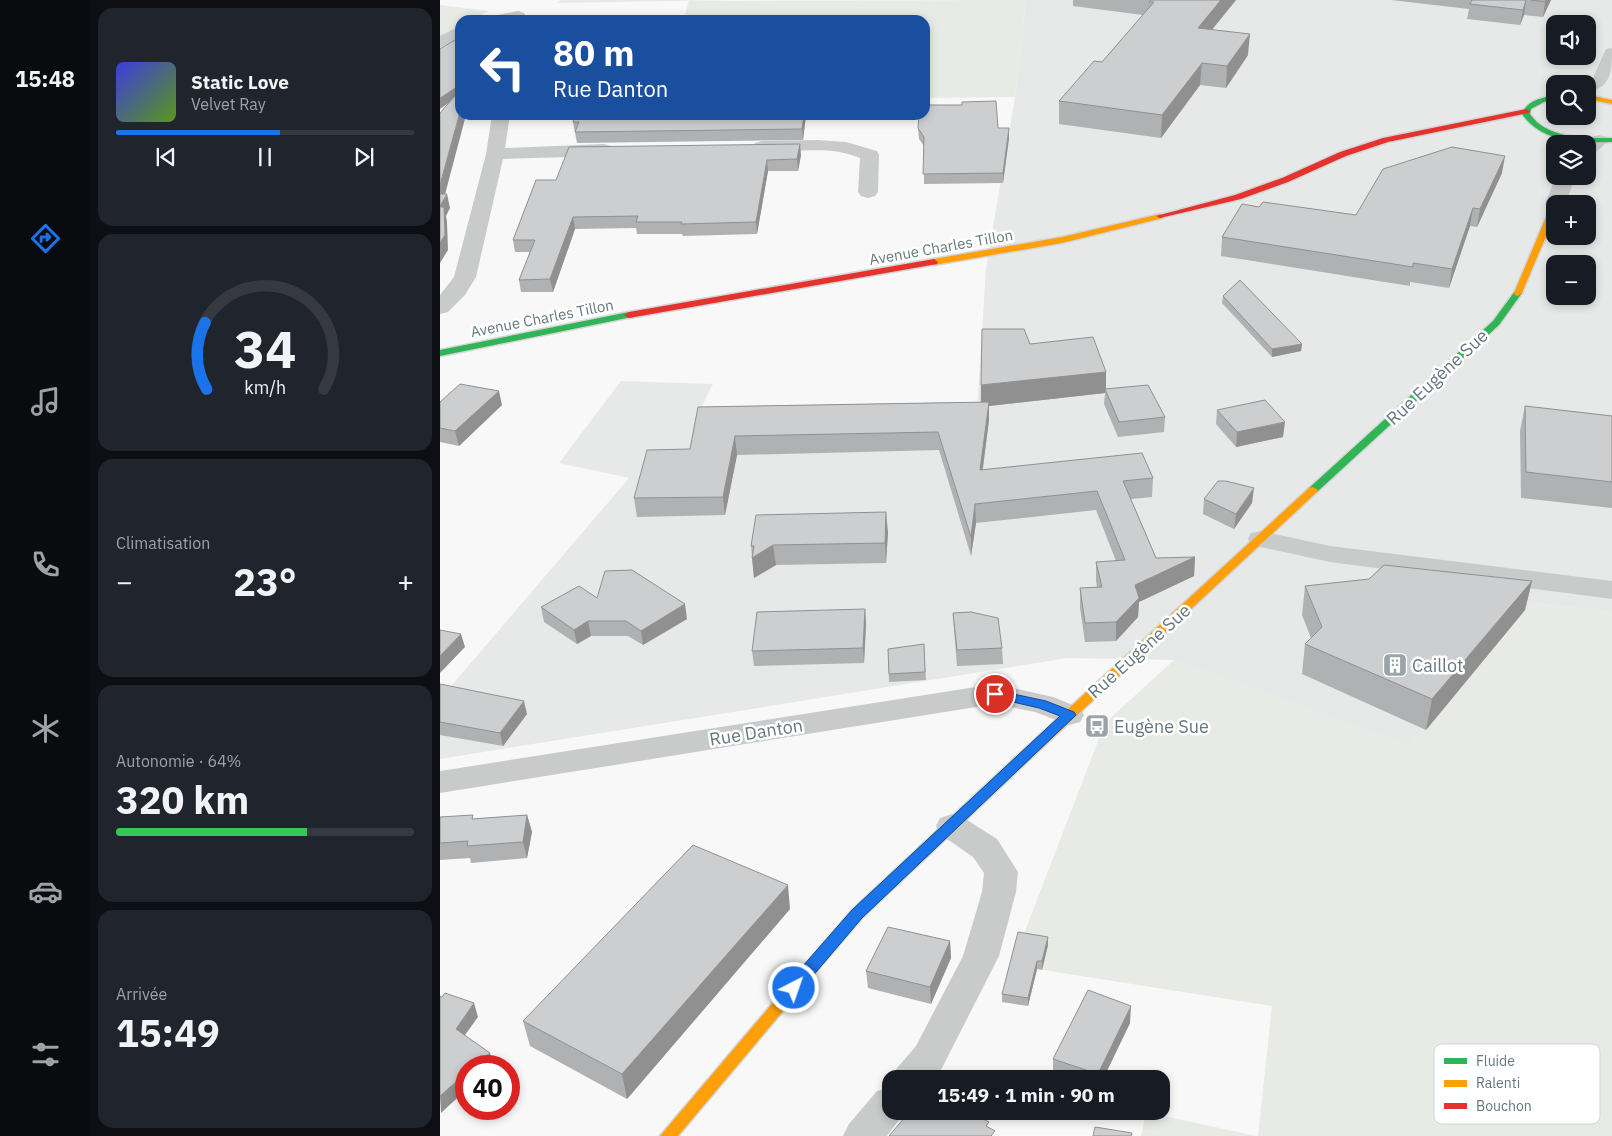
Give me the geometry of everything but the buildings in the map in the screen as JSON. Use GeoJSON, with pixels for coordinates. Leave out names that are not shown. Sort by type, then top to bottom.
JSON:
{"type":"FeatureCollection","features":[{"type":"Feature","properties":{"kind":"street"},"geometry":{"type":"LineString","coordinates":[[440,43],[455,34]]}},
{"type":"Feature","properties":{"kind":"street"},"geometry":{"type":"LineString","coordinates":[[1596,81],[1612,53]]}},
{"type":"Feature","properties":{"kind":"street"},"geometry":{"type":"LineString","coordinates":[[1596,86],[1612,98]]}},
{"type":"Feature","properties":{"kind":"street","name":"Avenue Charles Tillon"},"geometry":{"type":"LineString","coordinates":[[440,353],[646,312],[1062,240],[1238,197],[1285,180],[1344,154],[1386,140],[1526,111],[1537,101],[1546,99]]}},
{"type":"Feature","properties":{"kind":"street"},"geometry":{"type":"LineString","coordinates":[[1596,99],[1612,102]]}},
{"type":"Feature","properties":{"kind":"street"},"geometry":{"type":"LineString","coordinates":[[1526,111],[1526,116],[1536,126],[1551,135]]}},
{"type":"Feature","properties":{"kind":"street"},"geometry":{"type":"LineString","coordinates":[[440,307],[457,290],[465,276],[495,154],[500,120]]}},
{"type":"Feature","properties":{"kind":"street","name":"Avenue Charles Tillon"},"geometry":{"type":"LineString","coordinates":[[1437,130],[1536,126]]}},
{"type":"Feature","properties":{"kind":"street"},"geometry":{"type":"LineString","coordinates":[[742,147],[832,147],[861,150],[870,155],[868,192]]}},
{"type":"Feature","properties":{"kind":"street"},"geometry":{"type":"LineString","coordinates":[[495,154],[622,149]]}},
{"type":"Feature","properties":{"kind":"street","name":"Rue Eugène Sue"},"geometry":{"type":"LineString","coordinates":[[668,1136],[857,914],[1069,715],[1496,323],[1516,298],[1546,226]]}},
{"type":"Feature","properties":{"kind":"street"},"geometry":{"type":"LineString","coordinates":[[1261,539],[1330,554],[1612,590]]}},
{"type":"Feature","properties":{"kind":"street","name":"Rue Danton"},"geometry":{"type":"LineString","coordinates":[[440,782],[995,694],[1042,704],[1069,715]]}},
{"type":"Feature","properties":{"kind":"street"},"geometry":{"type":"LineString","coordinates":[[918,1070],[929,1057],[981,956],[999,892],[1001,872],[985,848],[952,826]]}},
{"type":"Feature","properties":{"kind":"street"},"geometry":{"type":"LineString","coordinates":[[863,1136],[882,1114]]}},
{"type":"Feature","properties":{"kind":"shaded area"},"geometry":{"type":"Polygon","coordinates":[[[561,0],[731,0],[558,3],[561,0]]]}},
{"type":"Feature","properties":{"kind":"shaded area"},"geometry":{"type":"Polygon","coordinates":[[[1026,0],[1612,0],[1612,613],[1534,603],[1408,746],[1174,660],[1068,658],[440,759],[440,699],[629,478],[559,463],[621,381],[713,384],[698,414],[977,410],[986,269],[1015,97],[1026,0]]]}},
{"type":"Feature","properties":{"kind":"shaded area"},"geometry":{"type":"Polygon","coordinates":[[[1026,0],[1015,97],[930,98],[930,15],[685,15],[689,1],[1026,0]]]}},
{"type":"Feature","properties":{"kind":"shaded area"},"geometry":{"type":"Polygon","coordinates":[[[440,5],[488,11],[481,15],[455,15],[455,31],[440,39],[440,5]]]}},
{"type":"Feature","properties":{"kind":"shaded area"},"geometry":{"type":"Polygon","coordinates":[[[1534,603],[1612,613],[1612,1136],[1258,1136],[1272,1006],[1012,965],[1105,723],[1174,660],[1408,746],[1534,603]]]}},
{"type":"Feature","properties":{"kind":"shaded area"},"geometry":{"type":"Polygon","coordinates":[[[1170,1117],[1256,1136],[1141,1136],[1144,1120],[1170,1120],[1170,1117]]]}},
{"type":"Feature","properties":{"kind":"traffic: fast"},"geometry":{"type":"LineString","coordinates":[[1546,99],[1528,108],[1526,114],[1532,123],[1541,129],[1564,137],[1612,140]]}},
{"type":"Feature","properties":{"kind":"traffic: fast"},"geometry":{"type":"LineString","coordinates":[[1313,490],[1496,323],[1518,293]]}},
{"type":"Feature","properties":{"kind":"traffic: fast"},"geometry":{"type":"LineString","coordinates":[[440,353],[629,315]]}},
{"type":"Feature","properties":{"kind":"traffic: fast"},"geometry":{"type":"LineString","coordinates":[[815,963],[857,914],[1025,756]]}},
{"type":"Feature","properties":{"kind":"traffic: slow"},"geometry":{"type":"LineString","coordinates":[[1596,99],[1612,102]]}},
{"type":"Feature","properties":{"kind":"traffic: slow"},"geometry":{"type":"LineString","coordinates":[[934,262],[1062,240],[1160,216]]}},
{"type":"Feature","properties":{"kind":"traffic: slow"},"geometry":{"type":"LineString","coordinates":[[1518,293],[1546,226]]}},
{"type":"Feature","properties":{"kind":"traffic: slow"},"geometry":{"type":"LineString","coordinates":[[1025,756],[1313,490]]}},
{"type":"Feature","properties":{"kind":"traffic: slow"},"geometry":{"type":"LineString","coordinates":[[668,1136],[815,963]]}},
{"type":"Feature","properties":{"kind":"traffic: jam"},"geometry":{"type":"LineString","coordinates":[[1160,216],[1238,197],[1285,180],[1343,154],[1386,140],[1526,111]]}},
{"type":"Feature","properties":{"kind":"traffic: jam"},"geometry":{"type":"LineString","coordinates":[[629,315],[934,262]]}},
{"type":"Feature","properties":{"kind":"place","name":"Caillot"},"geometry":{"type":"Point","coordinates":[1395,665]}},
{"type":"Feature","properties":{"kind":"place","name":"Eugène Sue"},"geometry":{"type":"Point","coordinates":[1097,726]}},
{"type":"Feature","properties":{"kind":"route"},"geometry":{"type":"LineString","coordinates":[[794,988],[857,914],[1069,715],[1042,704],[995,694]]}}]}
